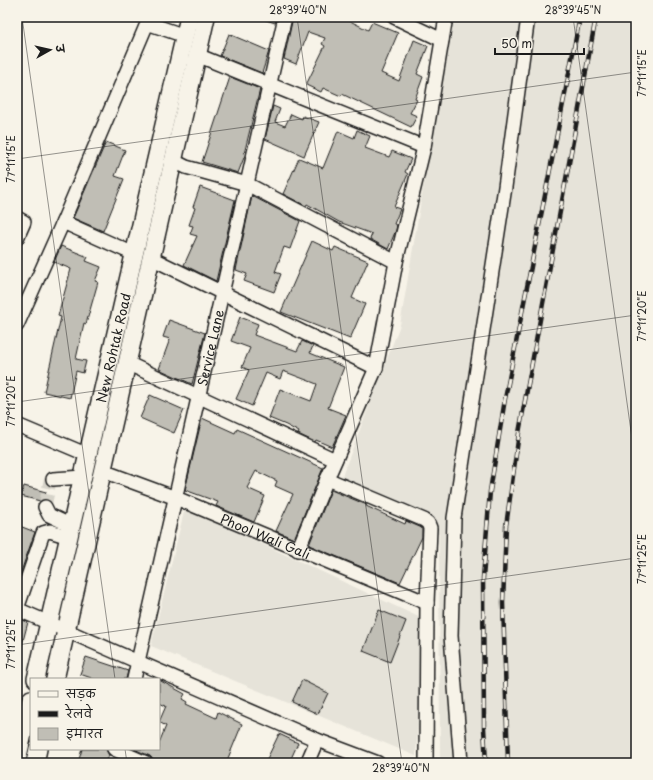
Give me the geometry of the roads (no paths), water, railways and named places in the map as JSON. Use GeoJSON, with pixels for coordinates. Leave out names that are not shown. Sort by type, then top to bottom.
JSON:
{"type":"FeatureCollection","features":[{"type":"Feature","properties":{"kind":"main road","name":"New Rohtak Road"},"geometry":{"type":"LineString","coordinates":[[36,678],[189,17]]}},
{"type":"Feature","properties":{"kind":"main road","name":"New Rohtak Road"},"geometry":{"type":"LineString","coordinates":[[55,678],[206,17]]}},
{"type":"Feature","properties":{"kind":"main road"},"geometry":{"type":"LineString","coordinates":[[17,760],[30,703]]}},
{"type":"Feature","properties":{"kind":"main road"},"geometry":{"type":"LineString","coordinates":[[35,763],[38,750]]}},
{"type":"Feature","properties":{"kind":"street","name":"Service Lane"},"geometry":{"type":"LineString","coordinates":[[134,678],[285,17]]}},
{"type":"Feature","properties":{"kind":"street"},"geometry":{"type":"LineString","coordinates":[[394,17],[442,40]]}},
{"type":"Feature","properties":{"kind":"street"},"geometry":{"type":"LineString","coordinates":[[298,550],[335,460],[376,368],[396,262],[424,147],[446,17]]}},
{"type":"Feature","properties":{"kind":"street"},"geometry":{"type":"LineString","coordinates":[[461,763],[451,636],[454,518],[505,187],[525,20]]}},
{"type":"Feature","properties":{"kind":"street"},"geometry":{"type":"LineString","coordinates":[[17,326],[146,26],[150,24],[184,36]]}},
{"type":"Feature","properties":{"kind":"street"},"geometry":{"type":"LineString","coordinates":[[198,55],[424,147]]}},
{"type":"Feature","properties":{"kind":"street"},"geometry":{"type":"LineString","coordinates":[[174,161],[186,167],[247,184],[396,262]]}},
{"type":"Feature","properties":{"kind":"street"},"geometry":{"type":"LineString","coordinates":[[17,218],[24,222],[17,238]]}},
{"type":"Feature","properties":{"kind":"street"},"geometry":{"type":"LineString","coordinates":[[62,224],[63,222],[134,254]]}},
{"type":"Feature","properties":{"kind":"street"},"geometry":{"type":"LineString","coordinates":[[152,258],[376,368]]}},
{"type":"Feature","properties":{"kind":"street"},"geometry":{"type":"LineString","coordinates":[[127,363],[335,460]]}},
{"type":"Feature","properties":{"kind":"street"},"geometry":{"type":"LineString","coordinates":[[17,425],[88,455]]}},
{"type":"Feature","properties":{"kind":"street","name":"Phool Wali Gali"},"geometry":{"type":"LineString","coordinates":[[103,471],[176,498],[427,603]]}},
{"type":"Feature","properties":{"kind":"street"},"geometry":{"type":"LineString","coordinates":[[53,479],[83,477]]}},
{"type":"Feature","properties":{"kind":"street"},"geometry":{"type":"LineString","coordinates":[[327,479],[428,523],[431,536],[427,603],[426,763]]}},
{"type":"Feature","properties":{"kind":"street"},"geometry":{"type":"LineString","coordinates":[[46,507],[50,515],[71,531]]}},
{"type":"Feature","properties":{"kind":"street"},"geometry":{"type":"LineString","coordinates":[[71,531],[50,531],[43,533],[17,609],[317,740],[378,763]]}},
{"type":"Feature","properties":{"kind":"street"},"geometry":{"type":"LineString","coordinates":[[307,763],[317,740]]}},
{"type":"Feature","properties":{"kind":"street"},"geometry":{"type":"LineString","coordinates":[[116,753],[146,763]]}},
{"type":"Feature","properties":{"kind":"tunnel"},"geometry":{"type":"LineString","coordinates":[[45,507],[50,481],[53,479]]}},
{"type":"Feature","properties":{"kind":"railway"},"geometry":{"type":"LineString","coordinates":[[486,763],[484,728],[483,578],[490,491],[505,399],[580,17]]}},
{"type":"Feature","properties":{"kind":"railway"},"geometry":{"type":"LineString","coordinates":[[508,763],[503,603],[506,526],[519,433],[596,17]]}}]}
